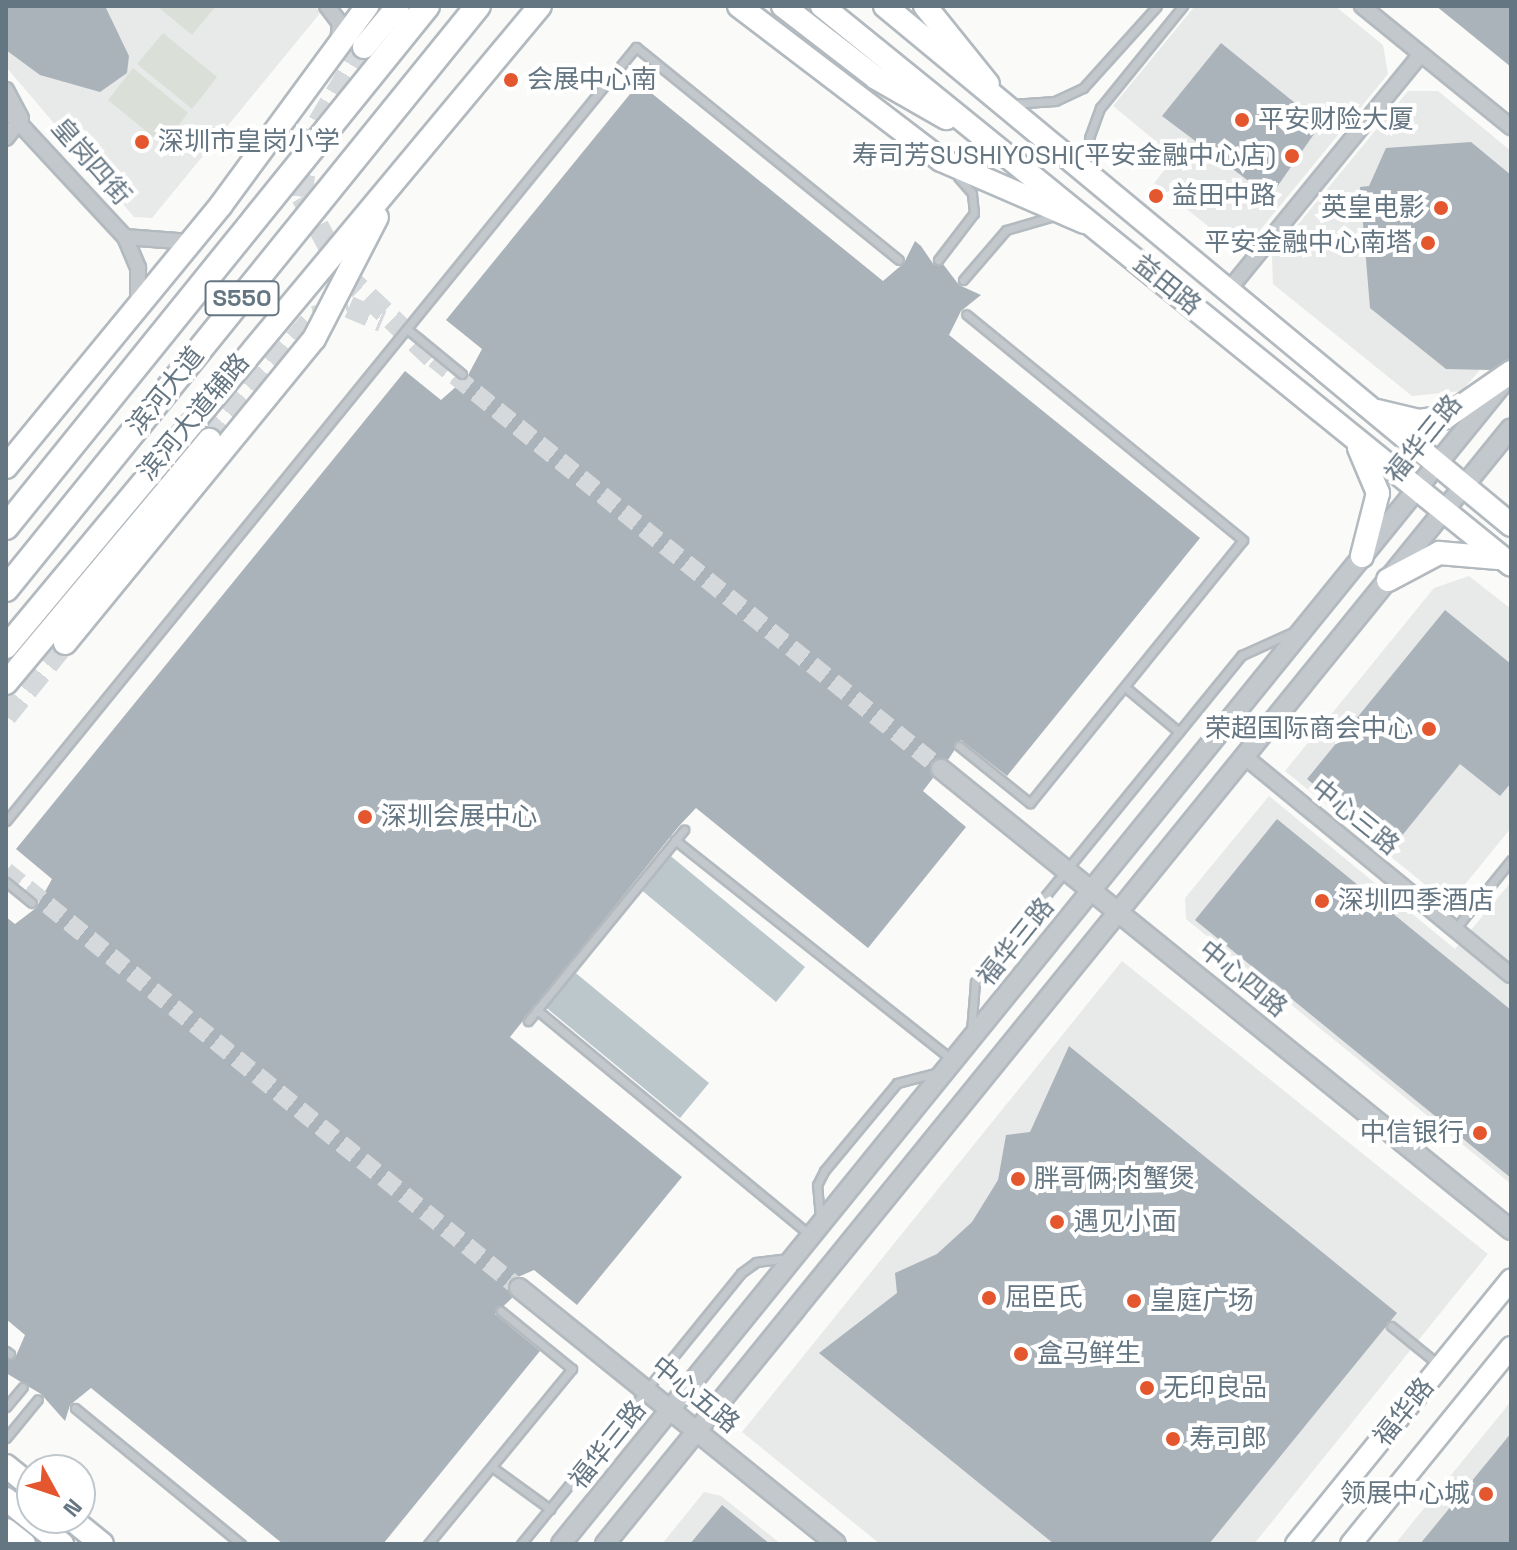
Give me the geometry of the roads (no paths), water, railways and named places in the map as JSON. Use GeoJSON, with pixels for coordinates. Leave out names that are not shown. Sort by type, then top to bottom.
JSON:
{"type":"FeatureCollection","features":[{"type":"Feature","properties":{"kind":"highway","name":"滨河大道"},"geometry":{"type":"LineString","coordinates":[[6,527],[427,6]]}},
{"type":"Feature","properties":{"kind":"highway","name":"滨河大道"},"geometry":{"type":"LineString","coordinates":[[6,589],[478,6]]}},
{"type":"Feature","properties":{"kind":"main road"},"geometry":{"type":"LineString","coordinates":[[6,467],[191,242],[367,6]]}},
{"type":"Feature","properties":{"kind":"main road"},"geometry":{"type":"LineString","coordinates":[[364,47],[398,6]]}},
{"type":"Feature","properties":{"kind":"main road","name":"滨河大道辅路"},"geometry":{"type":"LineString","coordinates":[[6,647],[257,341],[386,196],[540,6]]}},
{"type":"Feature","properties":{"kind":"main road"},"geometry":{"type":"LineString","coordinates":[[739,6],[923,148],[1065,217],[1092,224]]}},
{"type":"Feature","properties":{"kind":"main road"},"geometry":{"type":"LineString","coordinates":[[783,6],[876,78],[980,134]]}},
{"type":"Feature","properties":{"kind":"main road","name":"益田路"},"geometry":{"type":"LineString","coordinates":[[822,6],[1508,562]]}},
{"type":"Feature","properties":{"kind":"main road","name":"益田路"},"geometry":{"type":"LineString","coordinates":[[885,6],[1511,525]]}},
{"type":"Feature","properties":{"kind":"main road"},"geometry":{"type":"LineString","coordinates":[[925,6],[964,45],[999,100]]}},
{"type":"Feature","properties":{"kind":"main road"},"geometry":{"type":"LineString","coordinates":[[65,643],[314,339],[386,196]]}},
{"type":"Feature","properties":{"kind":"main road"},"geometry":{"type":"LineString","coordinates":[[1362,404],[1392,418],[1446,417],[1511,373]]}},
{"type":"Feature","properties":{"kind":"main road"},"geometry":{"type":"LineString","coordinates":[[1340,426],[1373,472],[1378,493],[1362,556]]}},
{"type":"Feature","properties":{"kind":"main road"},"geometry":{"type":"LineString","coordinates":[[6,683],[209,440]]}},
{"type":"Feature","properties":{"kind":"main road"},"geometry":{"type":"LineString","coordinates":[[1388,580],[1439,553],[1508,562]]}},
{"type":"Feature","properties":{"kind":"main road","name":"福华路"},"geometry":{"type":"LineString","coordinates":[[1296,1544],[1511,1279]]}},
{"type":"Feature","properties":{"kind":"main road","name":"福华路"},"geometry":{"type":"LineString","coordinates":[[1351,1544],[1511,1347]]}},
{"type":"Feature","properties":{"kind":"main road"},"geometry":{"type":"LineString","coordinates":[[6,1499],[62,1544]]}},
{"type":"Feature","properties":{"kind":"main road"},"geometry":{"type":"LineString","coordinates":[[6,1530],[24,1544]]}},
{"type":"Feature","properties":{"kind":"street"},"geometry":{"type":"LineString","coordinates":[[328,6],[342,13],[367,6]]}},
{"type":"Feature","properties":{"kind":"street"},"geometry":{"type":"LineString","coordinates":[[328,6],[340,23],[336,44]]}},
{"type":"Feature","properties":{"kind":"street"},"geometry":{"type":"LineString","coordinates":[[1362,6],[1511,127]]}},
{"type":"Feature","properties":{"kind":"street"},"geometry":{"type":"LineString","coordinates":[[1227,292],[1421,54]]}},
{"type":"Feature","properties":{"kind":"street","name":"皇岗四街"},"geometry":{"type":"LineString","coordinates":[[6,90],[21,119],[125,237]]}},
{"type":"Feature","properties":{"kind":"street","name":"皇岗四街"},"geometry":{"type":"LineString","coordinates":[[6,109],[21,119]]}},
{"type":"Feature","properties":{"kind":"street"},"geometry":{"type":"LineString","coordinates":[[6,126],[21,119]]}},
{"type":"Feature","properties":{"kind":"street"},"geometry":{"type":"LineString","coordinates":[[6,138],[21,119]]}},
{"type":"Feature","properties":{"kind":"street"},"geometry":{"type":"LineString","coordinates":[[138,305],[138,268],[125,237],[191,242]]}},
{"type":"Feature","properties":{"kind":"street","name":"福华三路"},"geometry":{"type":"LineString","coordinates":[[561,1544],[1511,373]]}},
{"type":"Feature","properties":{"kind":"street"},"geometry":{"type":"LineString","coordinates":[[605,1544],[1511,428]]}},
{"type":"Feature","properties":{"kind":"street","name":"中心三路"},"geometry":{"type":"LineString","coordinates":[[1244,756],[1511,975]]}},
{"type":"Feature","properties":{"kind":"street","name":"中心四路"},"geometry":{"type":"LineString","coordinates":[[941,769],[1511,1230]]}},
{"type":"Feature","properties":{"kind":"street","name":"中心五路"},"geometry":{"type":"LineString","coordinates":[[519,1288],[836,1544]]}},
{"type":"Feature","properties":{"kind":"lane"},"geometry":{"type":"LineString","coordinates":[[999,100],[1055,101],[1083,88],[1157,6]]}},
{"type":"Feature","properties":{"kind":"lane"},"geometry":{"type":"LineString","coordinates":[[1097,183],[1088,151],[1092,124],[1183,6]]}},
{"type":"Feature","properties":{"kind":"lane"},"geometry":{"type":"LineString","coordinates":[[6,821],[636,47],[899,260]]}},
{"type":"Feature","properties":{"kind":"lane"},"geometry":{"type":"LineString","coordinates":[[923,148],[964,181],[975,200],[968,224],[938,260]]}},
{"type":"Feature","properties":{"kind":"lane"},"geometry":{"type":"LineString","coordinates":[[963,280],[1013,226],[1065,217]]}},
{"type":"Feature","properties":{"kind":"lane"},"geometry":{"type":"LineString","coordinates":[[959,746],[1030,803],[1243,540],[966,314]]}},
{"type":"Feature","properties":{"kind":"lane"},"geometry":{"type":"LineString","coordinates":[[407,329],[462,374]]}},
{"type":"Feature","properties":{"kind":"lane"},"geometry":{"type":"LineString","coordinates":[[968,1043],[971,989],[1066,871],[1247,650],[1310,621]]}},
{"type":"Feature","properties":{"kind":"lane"},"geometry":{"type":"LineString","coordinates":[[1125,687],[1179,732]]}},
{"type":"Feature","properties":{"kind":"lane"},"geometry":{"type":"LineString","coordinates":[[528,1021],[684,830]]}},
{"type":"Feature","properties":{"kind":"lane"},"geometry":{"type":"LineString","coordinates":[[675,840],[950,1064]]}},
{"type":"Feature","properties":{"kind":"lane"},"geometry":{"type":"LineString","coordinates":[[1455,929],[1511,860]]}},
{"type":"Feature","properties":{"kind":"lane"},"geometry":{"type":"LineString","coordinates":[[6,882],[32,903]]}},
{"type":"Feature","properties":{"kind":"lane"},"geometry":{"type":"LineString","coordinates":[[537,1010],[814,1231]]}},
{"type":"Feature","properties":{"kind":"lane"},"geometry":{"type":"LineString","coordinates":[[814,1231],[817,1185],[824,1171],[897,1083],[950,1064]]}},
{"type":"Feature","properties":{"kind":"lane"},"geometry":{"type":"LineString","coordinates":[[521,1544],[749,1265],[798,1252]]}},
{"type":"Feature","properties":{"kind":"lane"},"geometry":{"type":"LineString","coordinates":[[428,1544],[572,1369],[501,1311]]}},
{"type":"Feature","properties":{"kind":"lane"},"geometry":{"type":"LineString","coordinates":[[1391,1326],[1440,1366]]}},
{"type":"Feature","properties":{"kind":"lane"},"geometry":{"type":"LineString","coordinates":[[6,1407],[23,1387]]}},
{"type":"Feature","properties":{"kind":"lane"},"geometry":{"type":"LineString","coordinates":[[6,1438],[38,1399]]}},
{"type":"Feature","properties":{"kind":"lane"},"geometry":{"type":"LineString","coordinates":[[75,1408],[241,1544]]}},
{"type":"Feature","properties":{"kind":"lane"},"geometry":{"type":"LineString","coordinates":[[492,1467],[550,1509]]}},
{"type":"Feature","properties":{"kind":"tunnel"},"geometry":{"type":"LineString","coordinates":[[364,47],[307,142],[302,197],[344,274],[434,359]]}},
{"type":"Feature","properties":{"kind":"tunnel"},"geometry":{"type":"LineString","coordinates":[[209,440],[314,317],[349,307],[382,321]]}},
{"type":"Feature","properties":{"kind":"tunnel"},"geometry":{"type":"LineString","coordinates":[[434,359],[941,769]]}},
{"type":"Feature","properties":{"kind":"tunnel"},"geometry":{"type":"LineString","coordinates":[[6,716],[65,643]]}},
{"type":"Feature","properties":{"kind":"tunnel"},"geometry":{"type":"LineString","coordinates":[[6,871],[519,1288]]}},
{"type":"Feature","properties":{"kind":"place","name":"会展中心南"},"geometry":{"type":"Point","coordinates":[511,80]}},
{"type":"Feature","properties":{"kind":"place","name":"平安财险大厦"},"geometry":{"type":"Point","coordinates":[1242,120]}},
{"type":"Feature","properties":{"kind":"place","name":"深圳市皇岗小学"},"geometry":{"type":"Point","coordinates":[142,142]}},
{"type":"Feature","properties":{"kind":"place","name":"寿司芳SUSHIYOSHI(平安金融中心店)"},"geometry":{"type":"Point","coordinates":[1292,156]}},
{"type":"Feature","properties":{"kind":"place","name":"益田中路"},"geometry":{"type":"Point","coordinates":[1156,196]}},
{"type":"Feature","properties":{"kind":"place","name":"英皇电影"},"geometry":{"type":"Point","coordinates":[1441,208]}},
{"type":"Feature","properties":{"kind":"place","name":"平安金融中心南塔"},"geometry":{"type":"Point","coordinates":[1428,243]}},
{"type":"Feature","properties":{"kind":"place","name":"荣超国际商会中心"},"geometry":{"type":"Point","coordinates":[1429,729]}},
{"type":"Feature","properties":{"kind":"place","name":"深圳会展中心"},"geometry":{"type":"Point","coordinates":[365,817]}},
{"type":"Feature","properties":{"kind":"place","name":"深圳四季酒店"},"geometry":{"type":"Point","coordinates":[1322,901]}},
{"type":"Feature","properties":{"kind":"place","name":"中信银行"},"geometry":{"type":"Point","coordinates":[1480,1133]}},
{"type":"Feature","properties":{"kind":"place","name":"胖哥俩·肉蟹煲"},"geometry":{"type":"Point","coordinates":[1018,1179]}},
{"type":"Feature","properties":{"kind":"place","name":"遇见小面"},"geometry":{"type":"Point","coordinates":[1057,1222]}},
{"type":"Feature","properties":{"kind":"place","name":"屈臣氏"},"geometry":{"type":"Point","coordinates":[989,1298]}},
{"type":"Feature","properties":{"kind":"place","name":"皇庭广场"},"geometry":{"type":"Point","coordinates":[1134,1301]}},
{"type":"Feature","properties":{"kind":"place","name":"盒马鲜生"},"geometry":{"type":"Point","coordinates":[1021,1354]}},
{"type":"Feature","properties":{"kind":"place","name":"无印良品"},"geometry":{"type":"Point","coordinates":[1147,1388]}},
{"type":"Feature","properties":{"kind":"place","name":"寿司郎"},"geometry":{"type":"Point","coordinates":[1173,1439]}},
{"type":"Feature","properties":{"kind":"place","name":"领展中心城"},"geometry":{"type":"Point","coordinates":[1486,1494]}}]}
